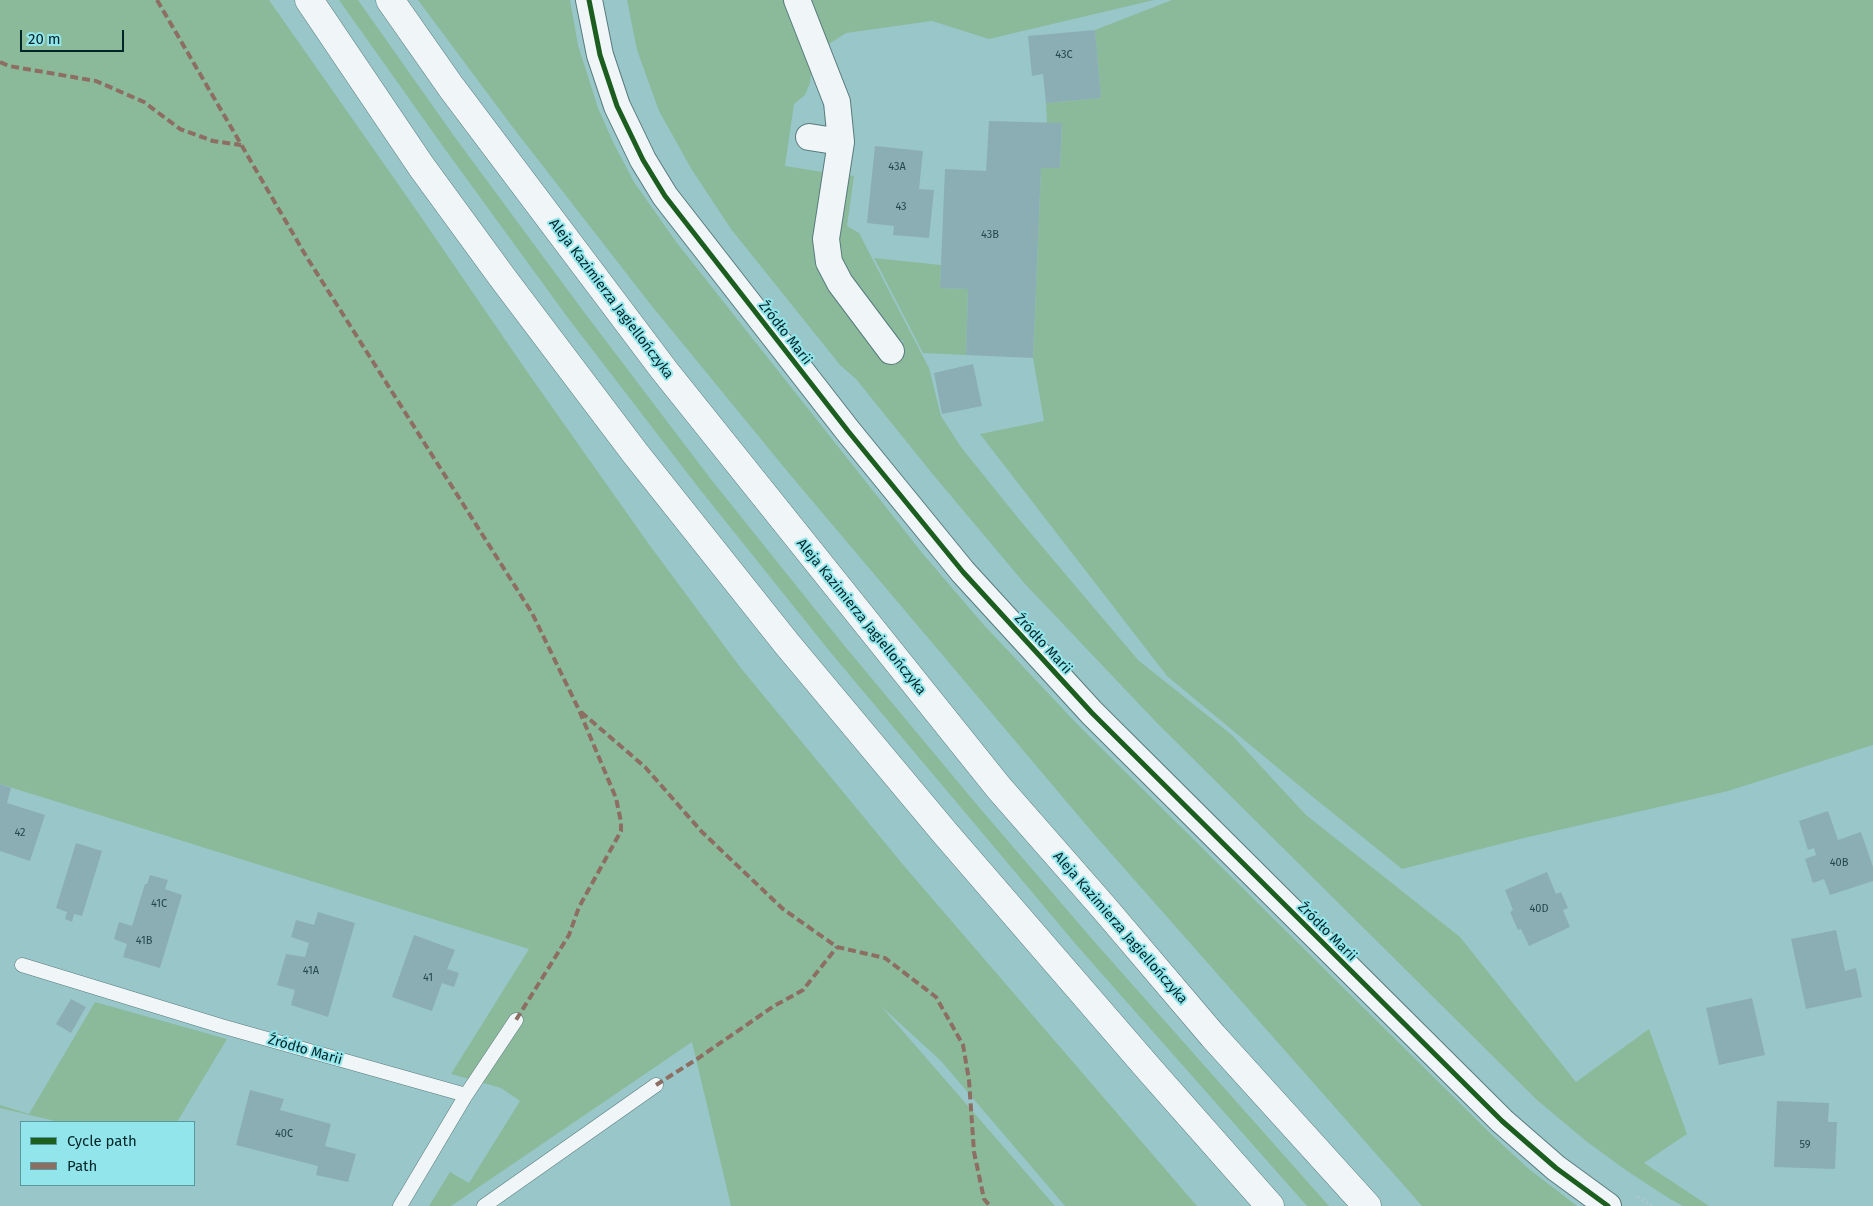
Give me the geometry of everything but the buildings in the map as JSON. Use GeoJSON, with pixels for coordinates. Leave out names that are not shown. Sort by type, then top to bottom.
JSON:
{"type":"FeatureCollection","features":[{"type":"Feature","properties":{"kind":"highway"},"geometry":{"type":"LineString","coordinates":[[309,0],[422,166],[502,277],[636,453],[787,644],[945,833],[1270,1206]]}},
{"type":"Feature","properties":{"kind":"highway","name":"Aleja Kazimierza Jagiellończyka"},"geometry":{"type":"LineString","coordinates":[[390,0],[451,87],[664,370],[999,788],[1105,908],[1213,1036],[1367,1206]]}},
{"type":"Feature","properties":{"kind":"street","name":"Źródło Marii"},"geometry":{"type":"LineString","coordinates":[[589,0],[600,55],[617,106],[643,160],[665,196],[848,431],[945,550],[1092,713],[1502,1121],[1556,1168],[1608,1206]]}},
{"type":"Feature","properties":{"kind":"street"},"geometry":{"type":"LineString","coordinates":[[798,0],[837,102],[841,142],[826,239],[829,262],[840,283],[891,351]]}},
{"type":"Feature","properties":{"kind":"street"},"geometry":{"type":"LineString","coordinates":[[809,137],[841,142]]}},
{"type":"Feature","properties":{"kind":"lane","name":"Źródło Marii"},"geometry":{"type":"LineString","coordinates":[[22,965],[221,1026],[466,1095]]}},
{"type":"Feature","properties":{"kind":"lane"},"geometry":{"type":"LineString","coordinates":[[400,1206],[466,1095],[516,1020]]}},
{"type":"Feature","properties":{"kind":"lane"},"geometry":{"type":"LineString","coordinates":[[484,1206],[656,1085]]}},
{"type":"Feature","properties":{"kind":"path"},"geometry":{"type":"LineString","coordinates":[[1632,1194],[1652,1206]]}},
{"type":"Feature","properties":{"kind":"green space"},"geometry":{"type":"Polygon","coordinates":[[[0,0],[269,0],[648,543],[740,667],[905,867],[1197,1206],[1065,1206],[941,1061],[881,1006],[1055,1206],[731,1206],[692,1042],[451,1206],[429,1206],[450,1172],[469,1183],[520,1101],[501,1088],[451,1074],[529,949],[0,784],[0,0]]]}},
{"type":"Feature","properties":{"kind":"green space"},"geometry":{"type":"Polygon","coordinates":[[[339,0],[358,0],[454,136],[581,308],[710,478],[843,644],[1092,939],[1329,1206],[1307,1206],[1079,948],[831,653],[698,487],[568,318],[339,0]]]}},
{"type":"Feature","properties":{"kind":"green space"},"geometry":{"type":"Polygon","coordinates":[[[418,0],[570,0],[578,45],[598,108],[634,182],[677,243],[923,554],[983,624],[1078,725],[1492,1135],[1529,1169],[1577,1206],[1422,1206],[1093,833],[792,477],[651,305],[511,125],[418,0]]]}},
{"type":"Feature","properties":{"kind":"green space"},"geometry":{"type":"Polygon","coordinates":[[[627,0],[1154,0],[989,39],[932,21],[846,33],[807,58],[811,74],[810,83],[805,95],[794,104],[785,166],[829,173],[818,245],[820,262],[825,274],[885,355],[904,341],[891,337],[885,331],[843,273],[835,255],[834,235],[843,175],[854,176],[847,226],[859,233],[929,368],[941,416],[961,447],[1018,518],[1138,660],[1232,735],[1306,815],[1460,937],[1576,1082],[1649,1029],[1687,1134],[1644,1163],[1709,1206],[1683,1206],[1670,1199],[1586,1141],[1537,1100],[1157,723],[1025,584],[856,379],[840,365],[731,229],[692,170],[659,111],[637,50],[627,0]]]}},
{"type":"Feature","properties":{"kind":"green space"},"geometry":{"type":"Polygon","coordinates":[[[1172,0],[1873,0],[1873,745],[1728,791],[1524,838],[1402,869],[1167,676],[980,434],[1044,421],[1033,358],[1041,168],[1060,168],[1062,124],[1047,123],[1046,103],[1101,98],[1095,30],[1172,0]]]}},
{"type":"Feature","properties":{"kind":"green space"},"geometry":{"type":"Polygon","coordinates":[[[874,258],[941,265],[940,288],[968,289],[966,355],[923,353],[874,258]]]}},
{"type":"Feature","properties":{"kind":"green space"},"geometry":{"type":"Polygon","coordinates":[[[95,1002],[227,1039],[178,1121],[55,1121],[0,1108],[0,1105],[29,1114],[95,1002]]]}},
{"type":"Feature","properties":{"kind":"marked path"},"geometry":{"type":"LineString","coordinates":[[157,0],[306,256],[532,613],[579,710],[616,798],[621,831],[579,907],[569,935],[516,1020]]}},
{"type":"Feature","properties":{"kind":"marked path"},"geometry":{"type":"LineString","coordinates":[[0,62],[9,66],[96,81],[144,102],[180,129],[213,141],[241,145]]}},
{"type":"Feature","properties":{"kind":"marked path"},"geometry":{"type":"LineString","coordinates":[[581,712],[645,767],[702,832],[783,909],[837,947],[885,958],[936,997],[963,1045],[969,1080],[974,1152],[984,1199],[990,1206]]}},
{"type":"Feature","properties":{"kind":"marked path"},"geometry":{"type":"LineString","coordinates":[[656,1085],[774,1006],[803,990],[837,947]]}},
{"type":"Feature","properties":{"kind":"cycle path"},"geometry":{"type":"LineString","coordinates":[[589,0],[600,55],[617,106],[643,160],[665,196],[848,431],[963,572],[1092,713],[1502,1121],[1556,1168],[1608,1206]]}}]}
